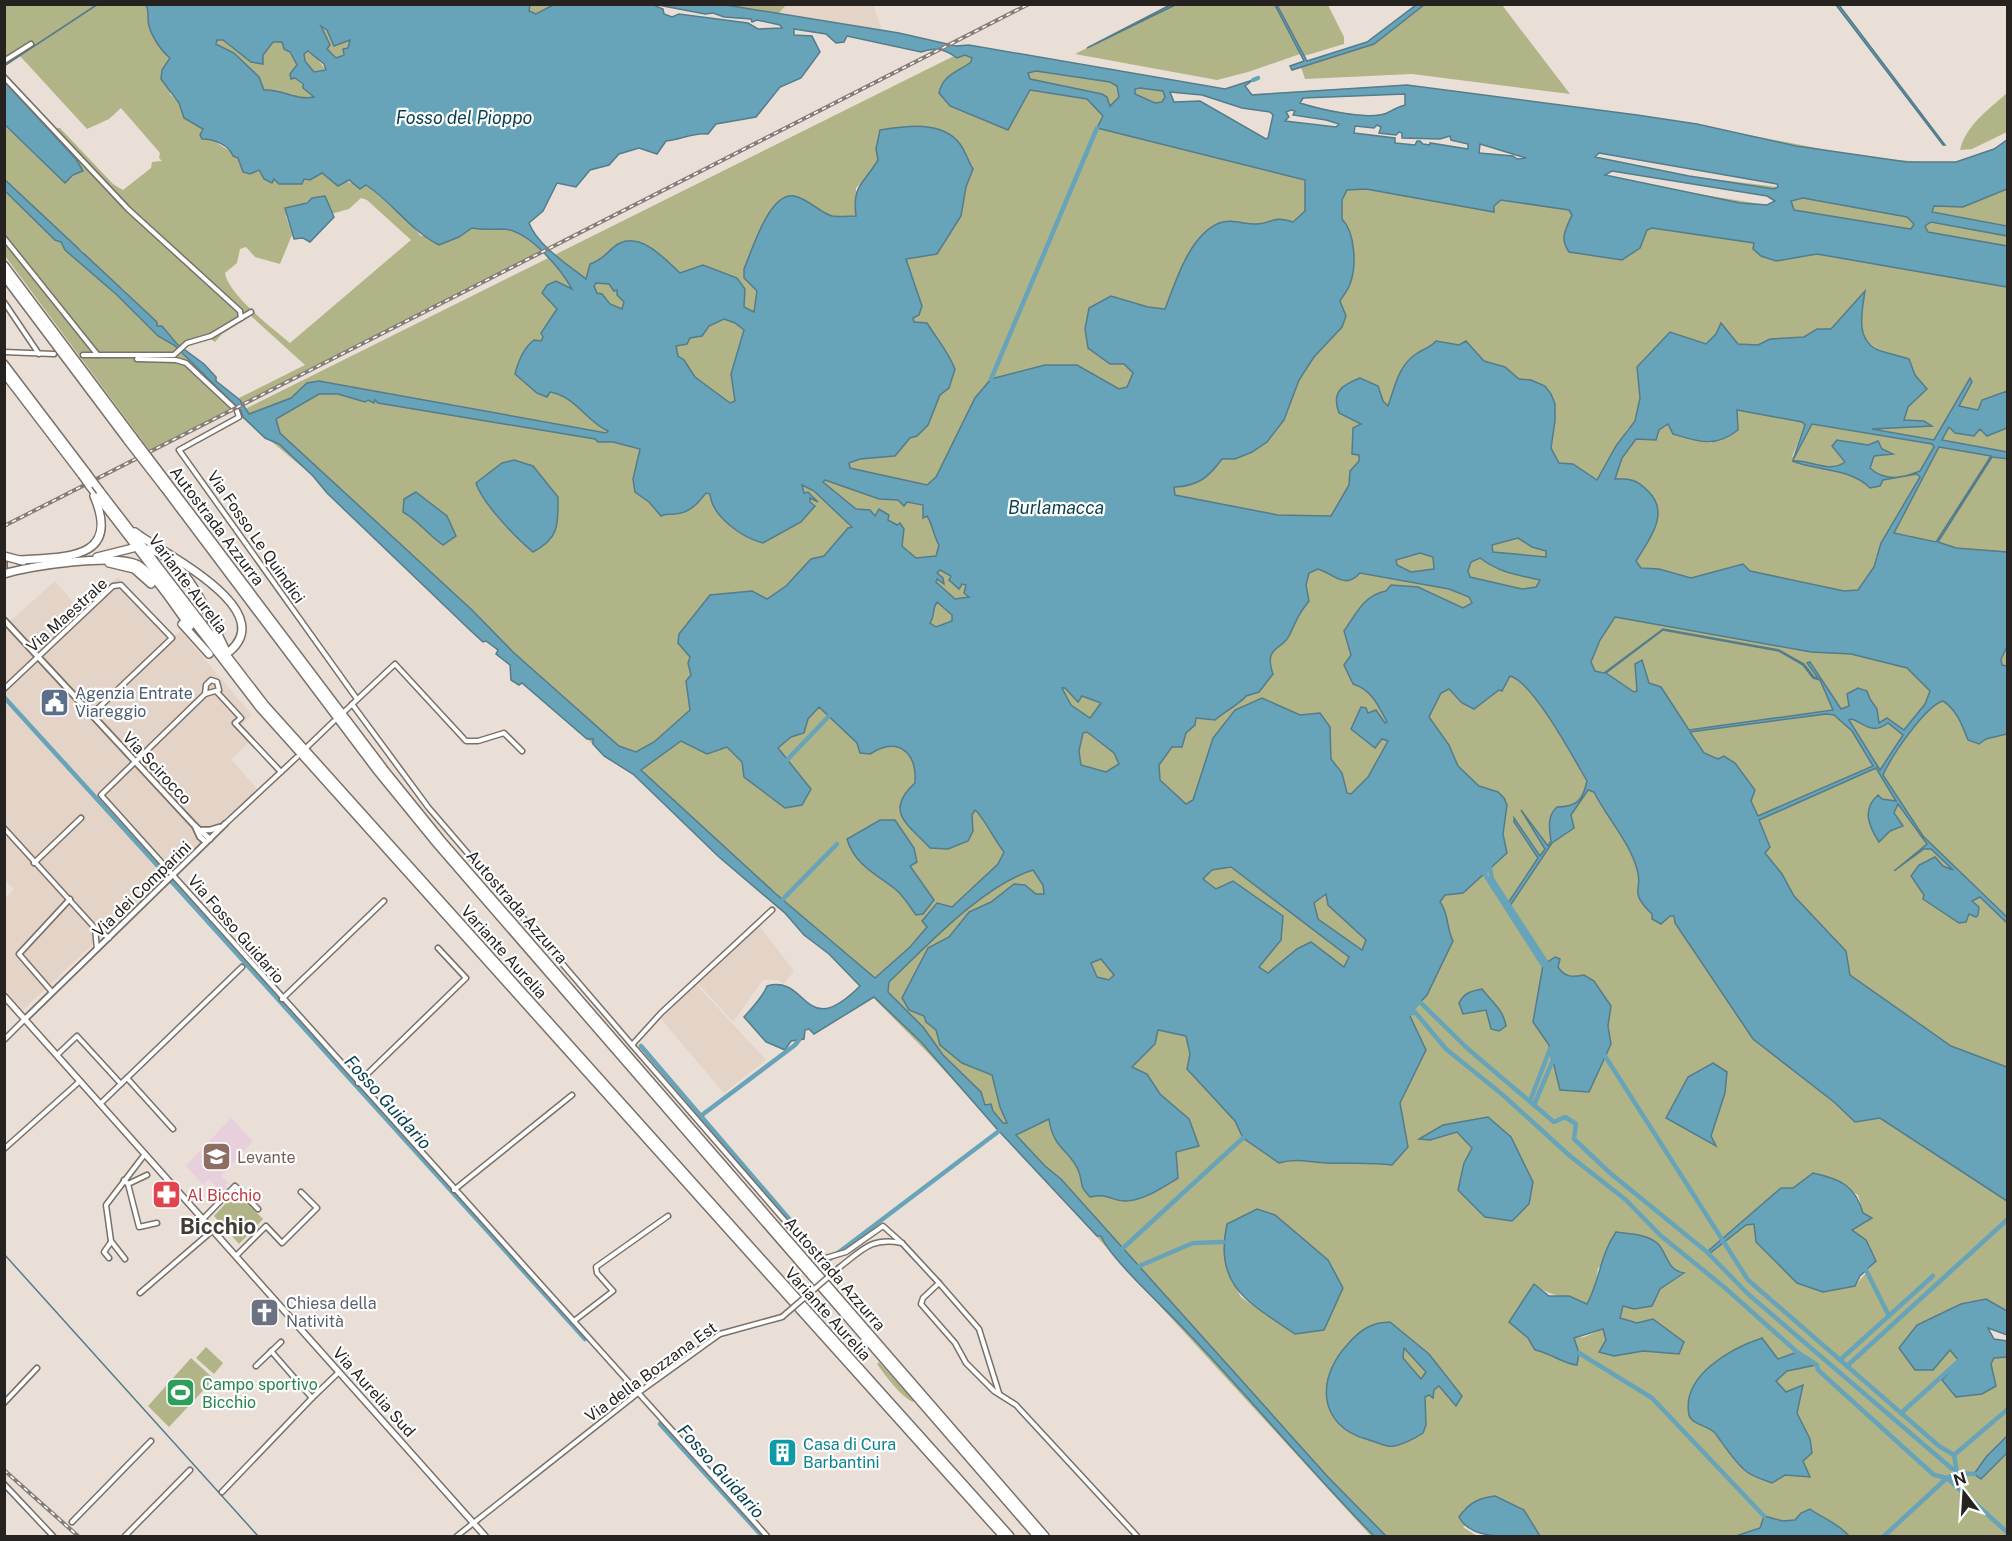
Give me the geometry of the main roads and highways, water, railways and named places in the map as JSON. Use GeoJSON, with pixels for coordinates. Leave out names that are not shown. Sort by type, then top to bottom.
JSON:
{"type":"FeatureCollection","features":[{"type":"Feature","properties":{"kind":"highway","name":"Autostrada Azzurra"},"geometry":{"type":"LineString","coordinates":[[4,265],[131,439]]}},
{"type":"Feature","properties":{"kind":"highway","name":"Autostrada Azzurra"},"geometry":{"type":"LineString","coordinates":[[4,276],[386,772],[441,840],[1046,1536]]}},
{"type":"Feature","properties":{"kind":"highway","name":"Variante Aurelia"},"geometry":{"type":"LineString","coordinates":[[4,364],[96,493],[117,513],[239,674],[1010,1536]]}},
{"type":"Feature","properties":{"kind":"highway","name":"Variante Aurelia"},"geometry":{"type":"LineString","coordinates":[[4,372],[84,474],[89,485],[238,682],[1003,1536]]}},
{"type":"Feature","properties":{"kind":"highway","name":"Autostrada Azzurra"},"geometry":{"type":"LineString","coordinates":[[165,484],[369,760],[438,845],[1037,1536]]}},
{"type":"Feature","properties":{"kind":"highway"},"geometry":{"type":"LineString","coordinates":[[19,560],[72,556],[91,548],[99,537],[101,526],[96,493]]}},
{"type":"Feature","properties":{"kind":"highway"},"geometry":{"type":"LineString","coordinates":[[117,513],[140,536],[199,572],[224,597],[239,618],[242,628],[240,640],[230,651]]}},
{"type":"Feature","properties":{"kind":"highway"},"geometry":{"type":"LineString","coordinates":[[83,562],[133,548]]}},
{"type":"Feature","properties":{"kind":"highway"},"geometry":{"type":"LineString","coordinates":[[147,549],[166,555],[183,572],[239,674]]}},
{"type":"Feature","properties":{"kind":"highway"},"geometry":{"type":"LineString","coordinates":[[4,556],[19,560],[70,563]]}},
{"type":"Feature","properties":{"kind":"highway"},"geometry":{"type":"LineString","coordinates":[[4,574],[22,569],[119,559],[140,566],[238,682]]}},
{"type":"Feature","properties":{"kind":"highway"},"geometry":{"type":"LineString","coordinates":[[83,562],[115,564],[137,571],[150,583],[209,654]]}},
{"type":"Feature","properties":{"kind":"main road","name":"Via Aurelia Sud"},"geometry":{"type":"LineString","coordinates":[[4,996],[484,1536]]}},
{"type":"Feature","properties":{"kind":"water"},"geometry":{"type":"Polygon","coordinates":[[[530,4],[529,11],[536,14],[553,5],[651,4],[663,9],[664,14],[672,17],[679,14],[748,23],[758,29],[782,28],[780,25],[757,20],[752,22],[751,19],[724,17],[713,13],[705,14],[658,5],[726,5],[899,33],[956,46],[969,45],[1225,89],[1253,80],[1245,86],[1252,95],[1407,85],[1697,124],[1796,146],[1907,162],[1956,162],[1994,149],[2007,140],[2007,189],[1963,207],[1934,206],[1932,212],[2007,226],[2007,236],[1931,222],[1925,226],[1928,232],[2007,246],[2007,287],[1817,254],[1776,261],[1761,256],[1753,249],[1754,243],[1652,228],[1647,230],[1640,248],[1622,260],[1569,252],[1564,238],[1572,215],[1569,210],[1501,200],[1494,206],[1494,212],[1366,189],[1347,190],[1342,200],[1342,219],[1350,232],[1354,250],[1354,268],[1350,284],[1340,301],[1346,316],[1342,327],[1314,357],[1299,380],[1284,420],[1267,442],[1235,459],[1222,459],[1207,476],[1196,483],[1174,487],[1175,495],[1278,515],[1331,516],[1349,485],[1350,471],[1359,461],[1359,455],[1352,454],[1353,428],[1361,424],[1339,413],[1336,400],[1340,390],[1348,383],[1360,378],[1378,386],[1383,401],[1388,406],[1398,377],[1405,365],[1416,354],[1436,341],[1459,345],[1466,341],[1484,361],[1505,367],[1519,379],[1531,380],[1545,386],[1555,404],[1551,448],[1559,463],[1573,464],[1597,480],[1616,446],[1635,421],[1640,398],[1637,367],[1670,332],[1706,344],[1716,334],[1721,323],[1738,344],[1758,345],[1770,339],[1804,337],[1817,329],[1831,329],[1865,291],[1862,326],[1867,341],[1872,347],[1881,351],[1909,359],[1915,375],[1927,389],[1908,407],[1904,420],[1924,421],[1932,426],[1872,429],[1934,440],[1970,378],[1972,382],[1959,406],[1978,410],[1982,400],[2007,391],[2007,428],[1987,436],[1980,429],[1974,436],[1955,433],[1949,427],[1942,440],[2007,452],[2008,459],[1992,457],[1938,542],[1956,548],[2007,552],[2007,647],[2001,659],[2002,665],[2007,666],[2007,734],[1986,739],[1979,744],[1968,740],[1955,713],[1943,701],[1927,712],[1918,722],[1883,775],[1923,836],[2007,917],[2007,923],[1980,897],[1972,901],[1979,907],[1978,915],[1976,917],[1969,914],[1966,922],[1959,923],[1923,899],[1924,895],[1911,876],[1919,865],[1935,857],[1943,866],[1953,870],[1931,849],[1924,849],[1894,871],[1927,844],[1898,804],[1894,813],[1903,826],[1890,831],[1879,842],[1868,817],[1870,806],[1878,795],[1882,799],[1896,801],[1876,768],[1759,820],[1770,847],[1765,853],[1782,874],[1794,896],[1846,951],[1850,975],[1951,1046],[2007,1067],[2007,1201],[1880,1118],[1855,1122],[1834,1102],[1753,1039],[1675,923],[1674,916],[1670,916],[1661,924],[1652,919],[1652,914],[1638,895],[1639,876],[1633,859],[1594,792],[1588,790],[1571,815],[1574,828],[1552,843],[1510,906],[1508,903],[1538,858],[1514,822],[1514,818],[1540,856],[1545,849],[1521,810],[1548,846],[1551,841],[1550,818],[1554,811],[1557,807],[1570,806],[1578,801],[1587,781],[1552,722],[1519,681],[1510,676],[1502,691],[1499,690],[1474,709],[1462,703],[1449,689],[1441,693],[1429,717],[1449,745],[1458,766],[1479,786],[1498,792],[1504,798],[1507,805],[1503,834],[1507,853],[1463,893],[1445,895],[1440,902],[1445,911],[1453,941],[1427,995],[1409,1014],[1426,1050],[1400,1103],[1408,1147],[1392,1165],[1296,1161],[1279,1163],[1243,1138],[1235,1121],[1187,1069],[1190,1054],[1186,1036],[1158,1030],[1155,1044],[1132,1067],[1147,1074],[1160,1094],[1189,1119],[1199,1146],[1176,1152],[1178,1178],[1152,1193],[1131,1201],[1105,1196],[1090,1197],[1083,1187],[1076,1165],[1054,1137],[1049,1119],[1016,1135],[1045,1166],[1061,1179],[1328,1477],[1386,1536],[1374,1536],[1326,1486],[1210,1356],[1127,1271],[1101,1236],[1097,1236],[997,1129],[921,1042],[874,997],[814,1034],[809,1029],[805,1030],[804,1039],[791,1041],[785,1050],[766,1042],[744,1017],[767,986],[781,985],[791,989],[817,1008],[827,1008],[841,1002],[860,986],[829,954],[804,935],[785,913],[719,857],[633,774],[604,756],[593,744],[593,739],[587,739],[522,683],[519,685],[511,680],[510,665],[496,654],[498,650],[486,641],[483,642],[471,631],[327,493],[313,476],[279,444],[265,438],[174,345],[158,336],[5,191],[4,179],[157,322],[157,326],[162,326],[177,344],[204,364],[216,377],[216,381],[240,400],[249,414],[291,398],[307,383],[319,381],[606,433],[608,431],[559,394],[550,392],[547,397],[537,393],[515,374],[524,351],[534,340],[541,341],[543,337],[541,333],[557,309],[542,293],[547,285],[556,281],[572,289],[560,271],[534,244],[514,231],[472,228],[459,237],[439,245],[420,232],[366,185],[360,189],[349,180],[338,186],[322,173],[310,180],[304,179],[302,184],[279,184],[274,179],[272,183],[264,179],[259,170],[250,174],[243,172],[238,158],[233,156],[225,146],[216,141],[202,139],[200,135],[203,129],[184,118],[179,103],[161,79],[162,70],[170,58],[153,35],[146,5],[530,4]],[[321,26],[330,45],[327,49],[336,58],[344,55],[343,49],[348,48],[350,40],[334,46],[327,30],[321,26]],[[794,29],[794,35],[812,36],[820,52],[801,78],[780,87],[756,117],[716,124],[708,134],[697,134],[666,141],[657,154],[639,148],[619,154],[609,165],[590,170],[576,187],[557,183],[543,211],[529,223],[546,247],[586,279],[590,264],[620,243],[637,242],[653,249],[680,273],[703,265],[737,278],[745,289],[744,307],[754,312],[757,291],[744,278],[744,269],[763,224],[777,203],[785,197],[794,196],[832,216],[856,216],[857,191],[878,160],[876,149],[880,130],[923,126],[952,136],[962,147],[973,169],[966,187],[961,216],[937,254],[906,259],[922,306],[919,315],[913,318],[914,322],[927,323],[955,369],[949,388],[940,395],[928,425],[917,436],[910,438],[895,456],[860,459],[849,463],[850,468],[927,485],[936,477],[975,398],[991,379],[1045,365],[1077,365],[1119,389],[1127,387],[1133,373],[1124,364],[1110,364],[1088,348],[1085,329],[1089,308],[1111,296],[1148,307],[1165,309],[1185,260],[1199,238],[1209,229],[1219,223],[1229,221],[1257,224],[1281,219],[1293,222],[1305,211],[1305,180],[1097,128],[1103,116],[1087,99],[1030,90],[1008,130],[950,106],[939,93],[947,77],[971,62],[972,58],[965,55],[957,58],[940,50],[921,52],[847,36],[844,42],[836,43],[826,34],[794,29]],[[217,40],[216,44],[234,53],[259,77],[264,90],[307,98],[314,97],[303,88],[303,84],[295,78],[291,79],[290,74],[297,65],[290,52],[284,49],[282,42],[273,42],[263,55],[263,64],[251,62],[223,40],[217,40]],[[308,51],[304,54],[305,61],[314,72],[326,70],[324,64],[308,51]],[[1036,71],[1028,73],[1030,79],[1102,94],[1107,97],[1110,106],[1119,97],[1117,86],[1110,82],[1036,71]],[[1135,89],[1135,94],[1155,103],[1162,102],[1165,97],[1163,91],[1135,89]],[[1170,92],[1174,102],[1200,101],[1266,139],[1268,138],[1273,115],[1270,112],[1242,108],[1202,95],[1170,92]],[[1405,94],[1303,98],[1300,103],[1368,116],[1387,113],[1405,105],[1405,94]],[[1291,110],[1286,112],[1289,117],[1285,121],[1336,127],[1339,124],[1293,115],[1295,111],[1291,110]],[[1377,125],[1374,128],[1355,126],[1354,133],[1395,138],[1395,143],[1415,145],[1417,141],[1420,141],[1423,144],[1468,149],[1468,144],[1451,140],[1450,136],[1440,139],[1402,138],[1402,133],[1399,132],[1396,135],[1379,133],[1381,127],[1377,125]],[[1480,144],[1479,153],[1513,156],[1517,159],[1526,158],[1480,144]],[[1599,153],[1595,157],[1689,176],[1774,189],[1778,187],[1777,184],[1599,153]],[[1612,171],[1605,175],[1740,203],[1767,205],[1775,201],[1767,196],[1612,171]],[[1803,198],[1791,201],[1794,210],[1911,229],[1914,224],[1907,217],[1803,198]],[[596,283],[594,286],[597,293],[602,294],[610,304],[622,309],[624,302],[617,295],[617,290],[614,291],[609,284],[596,283]],[[724,319],[709,326],[702,336],[690,338],[687,344],[676,346],[678,356],[684,360],[695,377],[730,403],[735,401],[731,374],[744,330],[724,319]],[[319,394],[276,419],[280,433],[472,610],[513,652],[619,746],[636,752],[654,742],[690,710],[686,681],[691,675],[688,663],[690,657],[678,643],[679,634],[710,595],[752,591],[767,599],[786,586],[811,559],[824,556],[848,528],[852,527],[814,491],[802,485],[804,493],[808,492],[818,502],[810,498],[810,502],[815,506],[801,522],[763,543],[738,531],[722,518],[712,503],[710,494],[706,493],[697,504],[685,512],[661,516],[649,502],[635,492],[633,479],[640,449],[613,442],[598,442],[595,439],[378,403],[375,400],[374,403],[368,400],[365,402],[338,394],[319,394]],[[1737,410],[1738,430],[1730,436],[1707,442],[1673,434],[1668,424],[1659,430],[1656,440],[1636,439],[1622,458],[1615,479],[1629,479],[1640,484],[1655,499],[1658,508],[1656,526],[1636,561],[1641,568],[1659,569],[1691,578],[1743,564],[1750,571],[1844,591],[1858,590],[1874,567],[1881,543],[1920,477],[1917,474],[1902,477],[1920,471],[1934,447],[1932,444],[1812,424],[1793,460],[1805,425],[1802,422],[1737,410]],[[1939,447],[1894,533],[1936,542],[1991,456],[1939,447]],[[825,480],[823,482],[856,509],[870,510],[875,516],[879,509],[889,515],[888,520],[897,525],[900,523],[904,529],[902,546],[916,558],[936,556],[939,545],[927,516],[923,518],[923,505],[907,502],[904,506],[898,500],[879,499],[825,480]],[[1518,538],[1492,545],[1493,552],[1546,557],[1546,551],[1532,547],[1518,538]],[[1420,553],[1396,560],[1397,565],[1411,572],[1434,569],[1433,557],[1420,553]],[[1480,558],[1471,562],[1468,571],[1470,577],[1522,589],[1536,587],[1540,580],[1502,570],[1480,558]],[[1318,569],[1309,573],[1306,585],[1309,601],[1287,639],[1272,653],[1270,658],[1273,674],[1259,692],[1246,696],[1215,720],[1196,718],[1195,725],[1186,733],[1182,747],[1172,747],[1159,765],[1160,780],[1186,804],[1193,800],[1213,738],[1235,710],[1262,698],[1300,715],[1320,713],[1330,727],[1331,759],[1342,773],[1347,793],[1351,794],[1368,777],[1388,741],[1382,739],[1375,748],[1351,729],[1361,707],[1366,708],[1368,713],[1376,710],[1385,723],[1387,722],[1370,694],[1353,684],[1344,665],[1351,655],[1344,631],[1366,601],[1386,591],[1391,585],[1418,587],[1463,608],[1472,603],[1469,597],[1449,589],[1360,573],[1355,578],[1344,581],[1318,569]],[[940,570],[937,573],[943,578],[944,584],[937,579],[936,582],[955,599],[969,597],[964,593],[966,585],[962,584],[959,589],[949,580],[951,576],[940,570]],[[937,602],[930,623],[936,627],[952,621],[952,615],[937,602]],[[1615,617],[1600,640],[1591,662],[1595,671],[1604,673],[1663,629],[1779,650],[1804,664],[1814,677],[1818,678],[1807,663],[1810,662],[1841,709],[1849,706],[1847,694],[1858,688],[1867,691],[1877,709],[1879,723],[1887,718],[1904,730],[1925,704],[1930,691],[1907,668],[1851,654],[1811,652],[1615,617]],[[1663,630],[1606,673],[1634,692],[1637,691],[1635,664],[1642,660],[1649,683],[1661,687],[1689,730],[1833,710],[1820,680],[1813,678],[1803,665],[1779,651],[1663,630]],[[1062,688],[1071,705],[1090,718],[1101,703],[1082,696],[1078,702],[1065,688],[1062,688]],[[819,707],[808,719],[804,733],[791,737],[778,748],[811,789],[802,805],[785,808],[744,777],[742,762],[727,747],[707,754],[681,741],[641,770],[776,894],[875,978],[910,947],[927,927],[922,921],[937,903],[952,907],[998,864],[1004,852],[975,810],[972,815],[973,831],[968,841],[948,849],[930,848],[908,825],[900,810],[906,793],[915,783],[915,772],[909,755],[897,747],[880,749],[870,754],[860,753],[857,743],[819,707]],[[1826,714],[1690,732],[1704,753],[1718,759],[1724,756],[1735,763],[1755,790],[1751,801],[1758,816],[1873,766],[1852,731],[1834,715],[1826,714]],[[1852,719],[1849,720],[1880,770],[1903,735],[1888,723],[1873,728],[1852,719]],[[1087,732],[1083,733],[1079,751],[1081,765],[1106,772],[1119,764],[1114,753],[1087,732]],[[1231,867],[1212,870],[1203,879],[1216,889],[1233,881],[1283,916],[1281,940],[1259,967],[1268,973],[1297,949],[1311,942],[1344,967],[1349,957],[1231,867]],[[1033,870],[994,889],[956,918],[889,982],[888,992],[923,1027],[943,1055],[981,1092],[985,1105],[991,1104],[993,1111],[1003,1123],[1007,1123],[1000,1107],[992,1075],[962,1063],[940,1045],[936,1030],[926,1022],[924,1016],[909,1010],[902,998],[928,948],[949,937],[969,912],[991,902],[1014,884],[1025,885],[1036,894],[1044,894],[1043,885],[1033,870]],[[1326,894],[1314,903],[1318,919],[1362,950],[1366,940],[1328,905],[1326,894]],[[1101,959],[1091,963],[1097,977],[1109,980],[1114,975],[1101,959]]]}},
{"type":"Feature","properties":{"kind":"water"},"geometry":{"type":"Polygon","coordinates":[[[1170,5],[1175,5],[1087,48],[1170,5]]]}},
{"type":"Feature","properties":{"kind":"water"},"geometry":{"type":"Polygon","coordinates":[[[1275,5],[1307,61],[1367,42],[1416,5],[1424,5],[1374,44],[1292,70],[1290,66],[1304,61],[1275,5]]]}},
{"type":"Feature","properties":{"kind":"water"},"geometry":{"type":"Polygon","coordinates":[[[1836,5],[1839,5],[1945,145],[1943,145],[1836,5]]]}},
{"type":"Feature","properties":{"kind":"water"},"geometry":{"type":"Polygon","coordinates":[[[5,82],[76,159],[83,171],[73,175],[65,183],[5,125],[5,82]]]}},
{"type":"Feature","properties":{"kind":"water"},"geometry":{"type":"Polygon","coordinates":[[[325,196],[334,217],[310,242],[303,238],[294,239],[285,208],[307,203],[312,198],[325,196]]]}},
{"type":"Feature","properties":{"kind":"water"},"geometry":{"type":"Polygon","coordinates":[[[1837,440],[1868,445],[1878,441],[1882,449],[1893,454],[1874,456],[1870,468],[1888,477],[1900,477],[1883,480],[1880,486],[1870,488],[1844,473],[1792,461],[1832,467],[1845,462],[1832,446],[1837,440]]]}},
{"type":"Feature","properties":{"kind":"water"},"geometry":{"type":"Polygon","coordinates":[[[514,460],[533,466],[558,497],[557,523],[553,536],[533,552],[492,510],[476,483],[502,463],[514,460]]]}},
{"type":"Feature","properties":{"kind":"water"},"geometry":{"type":"Polygon","coordinates":[[[416,492],[447,516],[456,536],[443,545],[403,512],[404,499],[416,492]]]}},
{"type":"Feature","properties":{"kind":"water"},"geometry":{"type":"Polygon","coordinates":[[[880,820],[895,820],[914,848],[917,862],[910,866],[934,900],[923,914],[916,915],[904,898],[866,868],[850,848],[847,839],[880,820]]]}},
{"type":"Feature","properties":{"kind":"water"},"geometry":{"type":"Polygon","coordinates":[[[1555,957],[1560,959],[1558,967],[1566,975],[1584,975],[1594,981],[1611,1006],[1608,1026],[1611,1044],[1589,1092],[1560,1090],[1549,1045],[1533,1022],[1543,965],[1555,957]]]}},
{"type":"Feature","properties":{"kind":"water"},"geometry":{"type":"Polygon","coordinates":[[[1482,989],[1500,1010],[1505,1020],[1506,1026],[1499,1031],[1491,1029],[1486,1010],[1463,1014],[1459,1003],[1463,997],[1482,989]]]}},
{"type":"Feature","properties":{"kind":"water"},"geometry":{"type":"Polygon","coordinates":[[[1713,1063],[1727,1072],[1725,1093],[1711,1136],[1716,1146],[1666,1118],[1688,1077],[1713,1063]]]}},
{"type":"Feature","properties":{"kind":"water"},"geometry":{"type":"Polygon","coordinates":[[[1488,1117],[1511,1137],[1533,1182],[1529,1204],[1512,1221],[1485,1217],[1458,1190],[1464,1163],[1472,1148],[1457,1132],[1430,1140],[1419,1139],[1443,1125],[1488,1117]]]}},
{"type":"Feature","properties":{"kind":"water"},"geometry":{"type":"Polygon","coordinates":[[[1813,1173],[1845,1185],[1856,1196],[1863,1213],[1872,1218],[1852,1230],[1866,1240],[1876,1261],[1860,1276],[1855,1286],[1823,1292],[1797,1283],[1756,1242],[1754,1224],[1746,1225],[1709,1254],[1707,1252],[1781,1188],[1793,1188],[1813,1173]]]}},
{"type":"Feature","properties":{"kind":"water"},"geometry":{"type":"Polygon","coordinates":[[[1257,1209],[1275,1215],[1328,1260],[1343,1288],[1324,1330],[1295,1334],[1250,1302],[1230,1278],[1225,1263],[1224,1246],[1227,1224],[1257,1209]]]}},
{"type":"Feature","properties":{"kind":"water"},"geometry":{"type":"Polygon","coordinates":[[[1616,1232],[1653,1240],[1661,1247],[1670,1265],[1684,1273],[1660,1289],[1652,1306],[1634,1309],[1623,1306],[1620,1318],[1637,1323],[1653,1319],[1684,1342],[1679,1354],[1643,1351],[1614,1356],[1599,1352],[1606,1340],[1603,1329],[1574,1338],[1579,1353],[1577,1365],[1535,1350],[1528,1338],[1509,1322],[1534,1284],[1549,1296],[1569,1296],[1587,1304],[1616,1232]]]}},
{"type":"Feature","properties":{"kind":"water"},"geometry":{"type":"Polygon","coordinates":[[[1986,1299],[2007,1311],[2007,1335],[1988,1328],[1994,1339],[2007,1341],[2007,1357],[1994,1358],[1991,1364],[1996,1386],[1982,1394],[1956,1397],[1942,1380],[1959,1361],[1950,1350],[1933,1370],[1915,1370],[1899,1348],[1917,1325],[1961,1304],[1986,1299]]]}},
{"type":"Feature","properties":{"kind":"water"},"geometry":{"type":"Polygon","coordinates":[[[1383,1322],[1390,1322],[1429,1354],[1462,1396],[1456,1406],[1439,1386],[1434,1390],[1433,1398],[1429,1395],[1425,1397],[1426,1425],[1423,1433],[1396,1446],[1380,1444],[1350,1432],[1338,1423],[1327,1400],[1330,1372],[1337,1358],[1361,1332],[1383,1322]],[[1404,1348],[1403,1358],[1421,1379],[1426,1372],[1404,1348]]]}},
{"type":"Feature","properties":{"kind":"water"},"geometry":{"type":"Polygon","coordinates":[[[1762,1338],[1778,1359],[1797,1352],[1816,1365],[1787,1371],[1776,1381],[1786,1392],[1803,1385],[1797,1413],[1810,1439],[1812,1453],[1803,1461],[1810,1477],[1785,1475],[1772,1483],[1753,1475],[1738,1464],[1715,1433],[1690,1418],[1689,1401],[1693,1388],[1701,1376],[1724,1356],[1762,1338]]]}},
{"type":"Feature","properties":{"kind":"water"},"geometry":{"type":"Polygon","coordinates":[[[2007,1436],[2007,1453],[1981,1479],[1974,1474],[1986,1457],[2007,1436]]]}},
{"type":"Feature","properties":{"kind":"water"},"geometry":{"type":"Polygon","coordinates":[[[1495,1496],[1524,1510],[1540,1536],[1494,1536],[1483,1534],[1465,1525],[1459,1517],[1466,1508],[1474,1502],[1495,1496]]]}},
{"type":"Feature","properties":{"kind":"water"},"geometry":{"type":"Polygon","coordinates":[[[1810,1509],[1836,1524],[1849,1536],[1736,1536],[1760,1528],[1764,1516],[1783,1521],[1795,1520],[1801,1513],[1810,1509]]]}},
{"type":"Feature","properties":{"kind":"waterway"},"geometry":{"type":"LineString","coordinates":[[4,66],[98,4]]}},
{"type":"Feature","properties":{"kind":"waterway"},"geometry":{"type":"LineString","coordinates":[[1253,80],[1258,78]]}},
{"type":"Feature","properties":{"kind":"waterway"},"geometry":{"type":"LineString","coordinates":[[991,379],[1097,128]]}},
{"type":"Feature","properties":{"kind":"waterway","name":"Fosso Guidario"},"geometry":{"type":"LineString","coordinates":[[4,697],[168,877]]}},
{"type":"Feature","properties":{"kind":"waterway"},"geometry":{"type":"LineString","coordinates":[[787,760],[830,715]]}},
{"type":"Feature","properties":{"kind":"waterway"},"geometry":{"type":"LineString","coordinates":[[783,899],[837,844]]}},
{"type":"Feature","properties":{"kind":"waterway"},"geometry":{"type":"LineString","coordinates":[[1490,868],[1492,879],[1546,962],[1543,965],[1484,873],[1490,868]]}},
{"type":"Feature","properties":{"kind":"waterway","name":"Fosso Guidario"},"geometry":{"type":"LineString","coordinates":[[172,882],[585,1339]]}},
{"type":"Feature","properties":{"kind":"waterway"},"geometry":{"type":"LineString","coordinates":[[1957,1473],[1748,1294],[1707,1252],[1610,1173],[1574,1139],[1576,1124],[1565,1117],[1554,1122],[1468,1049],[1419,1001],[1409,1014],[1415,1012],[1446,1049],[1503,1095],[1570,1156],[1626,1200],[1660,1235],[1724,1287],[1797,1352],[1817,1365],[1818,1370],[1934,1475],[1947,1478],[2008,1533]]}},
{"type":"Feature","properties":{"kind":"waterway"},"geometry":{"type":"LineString","coordinates":[[702,1115],[799,1040]]}},
{"type":"Feature","properties":{"kind":"waterway"},"geometry":{"type":"LineString","coordinates":[[641,1046],[826,1262],[999,1131]]}},
{"type":"Feature","properties":{"kind":"waterway"},"geometry":{"type":"LineString","coordinates":[[1530,1101],[1550,1049],[1553,1060],[1534,1105]]}},
{"type":"Feature","properties":{"kind":"waterway"},"geometry":{"type":"LineString","coordinates":[[1605,1056],[1748,1280],[1939,1446],[1954,1455]]}},
{"type":"Feature","properties":{"kind":"waterway"},"geometry":{"type":"LineString","coordinates":[[1122,1249],[1243,1138]]}},
{"type":"Feature","properties":{"kind":"waterway"},"geometry":{"type":"LineString","coordinates":[[1847,1366],[2008,1219]]}},
{"type":"Feature","properties":{"kind":"waterway"},"geometry":{"type":"LineString","coordinates":[[1137,1267],[1193,1243],[1223,1242]]}},
{"type":"Feature","properties":{"kind":"waterway"},"geometry":{"type":"LineString","coordinates":[[4,1254],[258,1536]]}},
{"type":"Feature","properties":{"kind":"waterway"},"geometry":{"type":"LineString","coordinates":[[1866,1270],[1889,1316]]}},
{"type":"Feature","properties":{"kind":"waterway"},"geometry":{"type":"LineString","coordinates":[[1840,1360],[1933,1276]]}},
{"type":"Feature","properties":{"kind":"waterway"},"geometry":{"type":"LineString","coordinates":[[1579,1353],[1652,1398],[1764,1516]]}},
{"type":"Feature","properties":{"kind":"waterway"},"geometry":{"type":"LineString","coordinates":[[1901,1413],[1959,1361]]}},
{"type":"Feature","properties":{"kind":"waterway"},"geometry":{"type":"LineString","coordinates":[[1957,1473],[1954,1455],[2008,1409]]}},
{"type":"Feature","properties":{"kind":"waterway","name":"Fosso Guidario"},"geometry":{"type":"LineString","coordinates":[[660,1424],[762,1536]]}},
{"type":"Feature","properties":{"kind":"waterway"},"geometry":{"type":"LineString","coordinates":[[1884,1536],[1947,1478],[1957,1473],[1974,1474]]}},
{"type":"Feature","properties":{"kind":"railway"},"geometry":{"type":"LineString","coordinates":[[4,526],[1029,4]]}},
{"type":"Feature","properties":{"kind":"railway"},"geometry":{"type":"LineString","coordinates":[[4,1470],[78,1536]]}},
{"type":"Feature","properties":{"kind":"place","name":"Agenzia Entrate Viareggio"},"geometry":{"type":"Point","coordinates":[54,702]}},
{"type":"Feature","properties":{"kind":"place","name":"Levante"},"geometry":{"type":"Point","coordinates":[216,1157]}},
{"type":"Feature","properties":{"kind":"place","name":"Al Bicchio"},"geometry":{"type":"Point","coordinates":[166,1195]}},
{"type":"Feature","properties":{"kind":"place","name":"Chiesa della Natività"},"geometry":{"type":"Point","coordinates":[265,1312]}},
{"type":"Feature","properties":{"kind":"place","name":"Campo sportivo Bicchio"},"geometry":{"type":"Point","coordinates":[181,1393]}},
{"type":"Feature","properties":{"kind":"place","name":"Casa di Cura Barbantini"},"geometry":{"type":"Point","coordinates":[782,1453]}},
{"type":"Feature","properties":{"kind":"district","name":"Bicchio"},"geometry":{"type":"Point","coordinates":[218,1226]}},
{"type":"Feature","properties":{"kind":"water label","name":"Fosso del Pioppo"},"geometry":{"type":"Point","coordinates":[464,117]}},
{"type":"Feature","properties":{"kind":"water label","name":"Burlamacca"},"geometry":{"type":"Point","coordinates":[1056,507]}}]}
